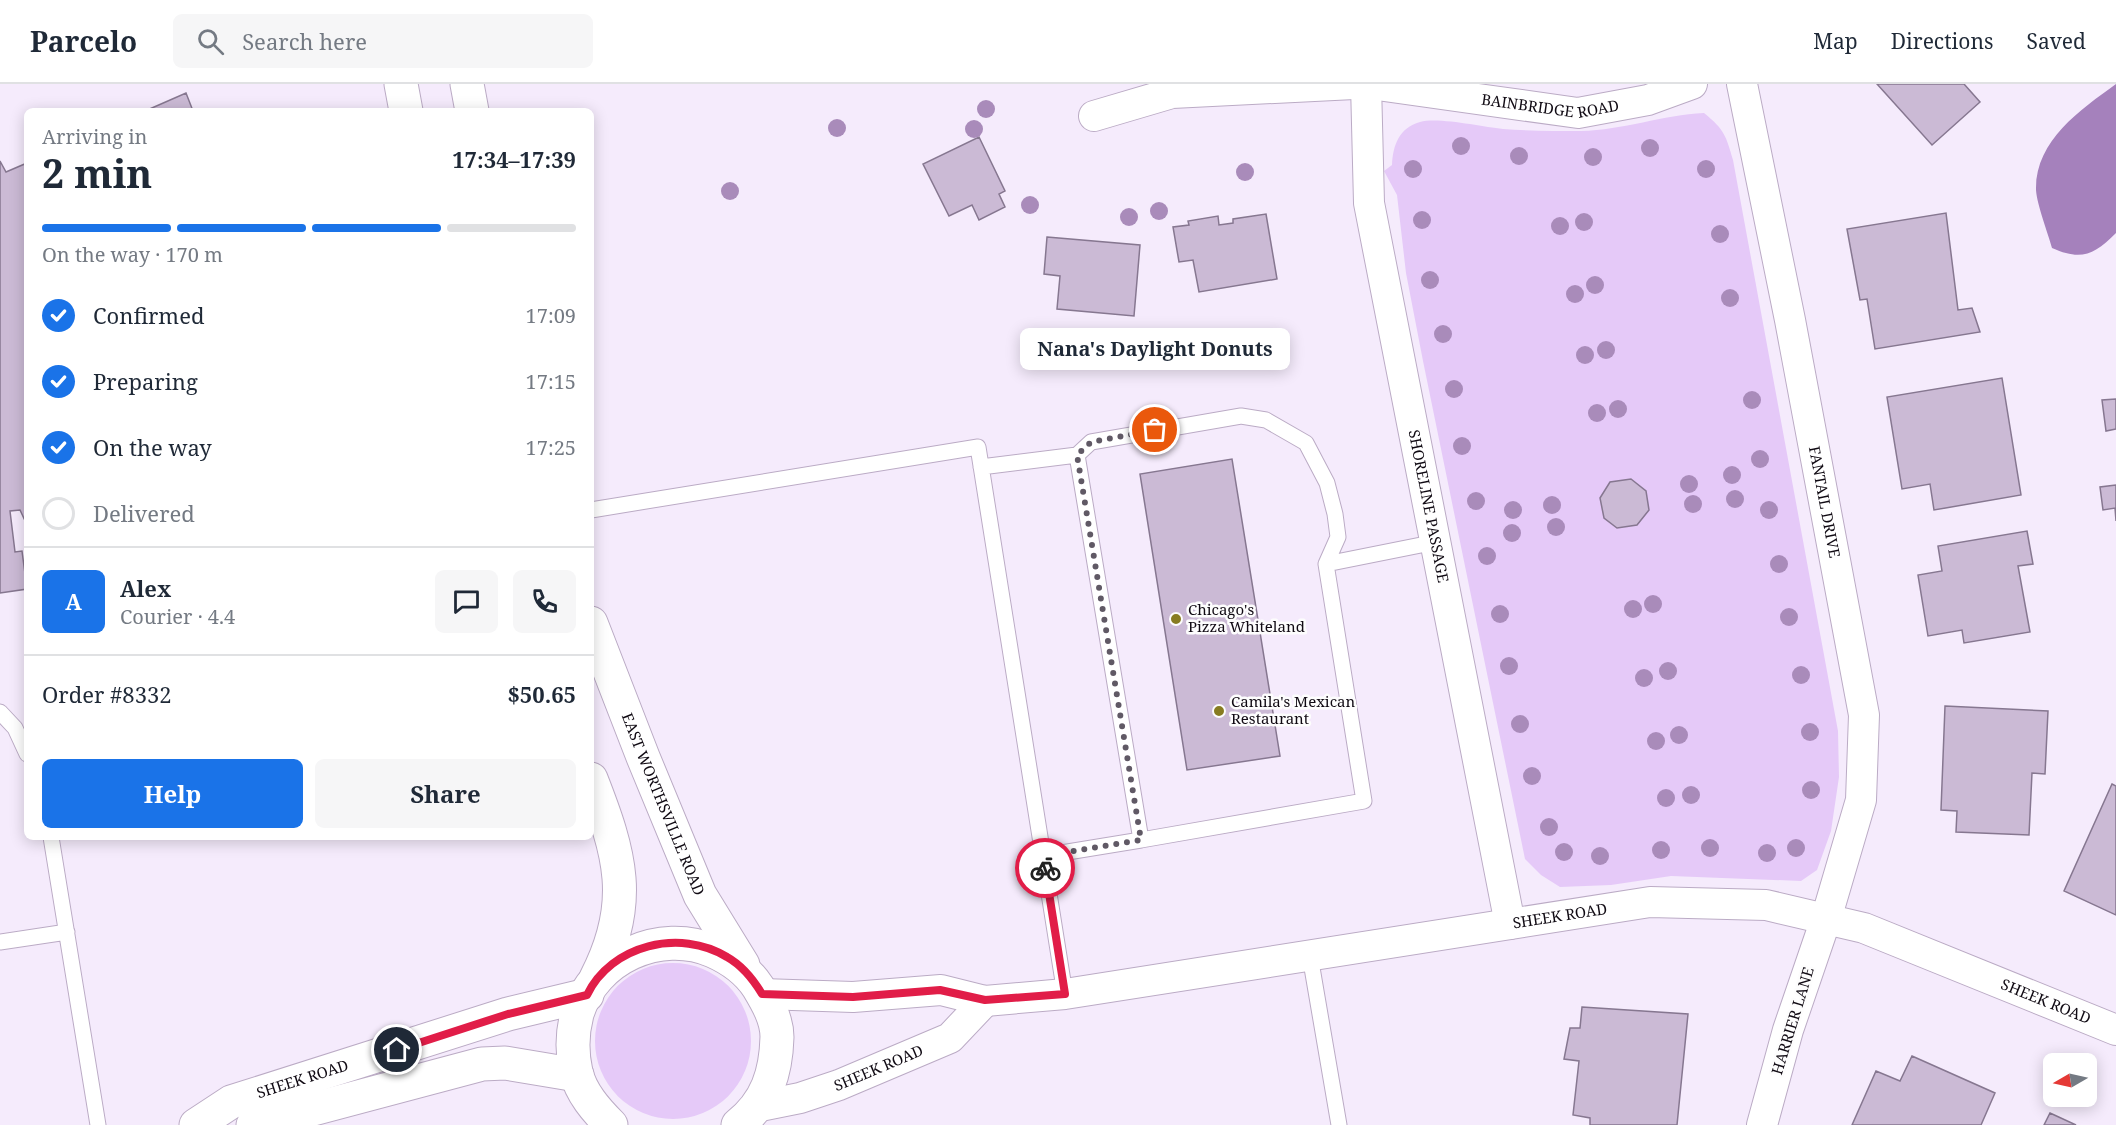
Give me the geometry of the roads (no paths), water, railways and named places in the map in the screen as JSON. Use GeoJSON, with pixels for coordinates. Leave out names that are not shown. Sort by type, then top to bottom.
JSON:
{"type":"FeatureCollection","features":[{"type":"Feature","properties":{"kind":"main road"},"geometry":{"type":"LineString","coordinates":[[401,84],[405,108]]}},
{"type":"Feature","properties":{"kind":"main road"},"geometry":{"type":"LineString","coordinates":[[467,84],[471,108]]}},
{"type":"Feature","properties":{"kind":"main road","name":"EAST WORTHSVILLE ROAD"},"geometry":{"type":"LineString","coordinates":[[594,631],[700,896],[733,951],[757,985]]}},
{"type":"Feature","properties":{"kind":"main road"},"geometry":{"type":"LineString","coordinates":[[594,787],[616,850],[620,882],[617,923],[609,951],[577,1013],[572,1045],[594,1107]]}},
{"type":"Feature","properties":{"kind":"main road"},"geometry":{"type":"LineString","coordinates":[[589,990],[614,963],[640,948],[670,942],[700,945],[728,957],[757,985],[768,1002],[777,1031],[776,1062],[767,1091],[746,1118]]}},
{"type":"Feature","properties":{"kind":"main road","name":"SHEEK ROAD"},"geometry":{"type":"LineString","coordinates":[[196,1125],[231,1102],[589,990]]}},
{"type":"Feature","properties":{"kind":"main road","name":"SHEEK ROAD"},"geometry":{"type":"LineString","coordinates":[[253,1125],[482,1064],[505,1063],[594,1107]]}},
{"type":"Feature","properties":{"kind":"street"},"geometry":{"type":"LineString","coordinates":[[1094,116],[1172,93],[1354,84]]}},
{"type":"Feature","properties":{"kind":"street","name":"BAINBRIDGE ROAD"},"geometry":{"type":"LineString","coordinates":[[1368,84],[1578,113],[1648,100],[1692,84]]}},
{"type":"Feature","properties":{"kind":"street","name":"SHORELINE PASSAGE"},"geometry":{"type":"LineString","coordinates":[[1368,84],[1369,203],[1509,924]]}},
{"type":"Feature","properties":{"kind":"street","name":"FANTAIL DRIVE"},"geometry":{"type":"LineString","coordinates":[[1742,84],[1790,320],[1864,715],[1861,800],[1826,918]]}},
{"type":"Feature","properties":{"kind":"street","name":"SHEEK ROAD"},"geometry":{"type":"LineString","coordinates":[[757,985],[853,997],[940,990],[985,1000],[1065,994],[1650,902],[1766,905],[1864,928],[2116,1030]]}},
{"type":"Feature","properties":{"kind":"street","name":"HARRIER LANE"},"geometry":{"type":"LineString","coordinates":[[1762,1125],[1788,1030],[1826,918]]}},
{"type":"Feature","properties":{"kind":"street","name":"SHEEK ROAD"},"geometry":{"type":"LineString","coordinates":[[746,1118],[839,1085],[950,1038],[985,1000]]}},
{"type":"Feature","properties":{"kind":"lane"},"geometry":{"type":"LineString","coordinates":[[981,467],[1077,455],[1091,442],[1241,416],[1266,420],[1306,443],[1327,483],[1335,514],[1338,537],[1326,564],[1364,801],[1043,856]]}},
{"type":"Feature","properties":{"kind":"lane"},"geometry":{"type":"LineString","coordinates":[[594,510],[978,447],[1065,994]]}},
{"type":"Feature","properties":{"kind":"lane"},"geometry":{"type":"LineString","coordinates":[[1077,455],[1141,840]]}},
{"type":"Feature","properties":{"kind":"lane"},"geometry":{"type":"LineString","coordinates":[[1326,564],[1436,542]]}},
{"type":"Feature","properties":{"kind":"lane"},"geometry":{"type":"LineString","coordinates":[[0,712],[15,728],[24,748]]}},
{"type":"Feature","properties":{"kind":"lane"},"geometry":{"type":"LineString","coordinates":[[52,840],[98,1125]]}},
{"type":"Feature","properties":{"kind":"lane"},"geometry":{"type":"LineString","coordinates":[[0,942],[67,932]]}},
{"type":"Feature","properties":{"kind":"lane"},"geometry":{"type":"LineString","coordinates":[[1310,956],[1339,1125]]}},
{"type":"Feature","properties":{"kind":"place","name":"Nana's Daylight Donuts"},"geometry":{"type":"Point","coordinates":[1155,430]}},
{"type":"Feature","properties":{"kind":"place","name":"Chicago's Pizza Whiteland"},"geometry":{"type":"Point","coordinates":[1176,619]}},
{"type":"Feature","properties":{"kind":"place","name":"Camila's Mexican Restaurant"},"geometry":{"type":"Point","coordinates":[1219,711]}}]}
